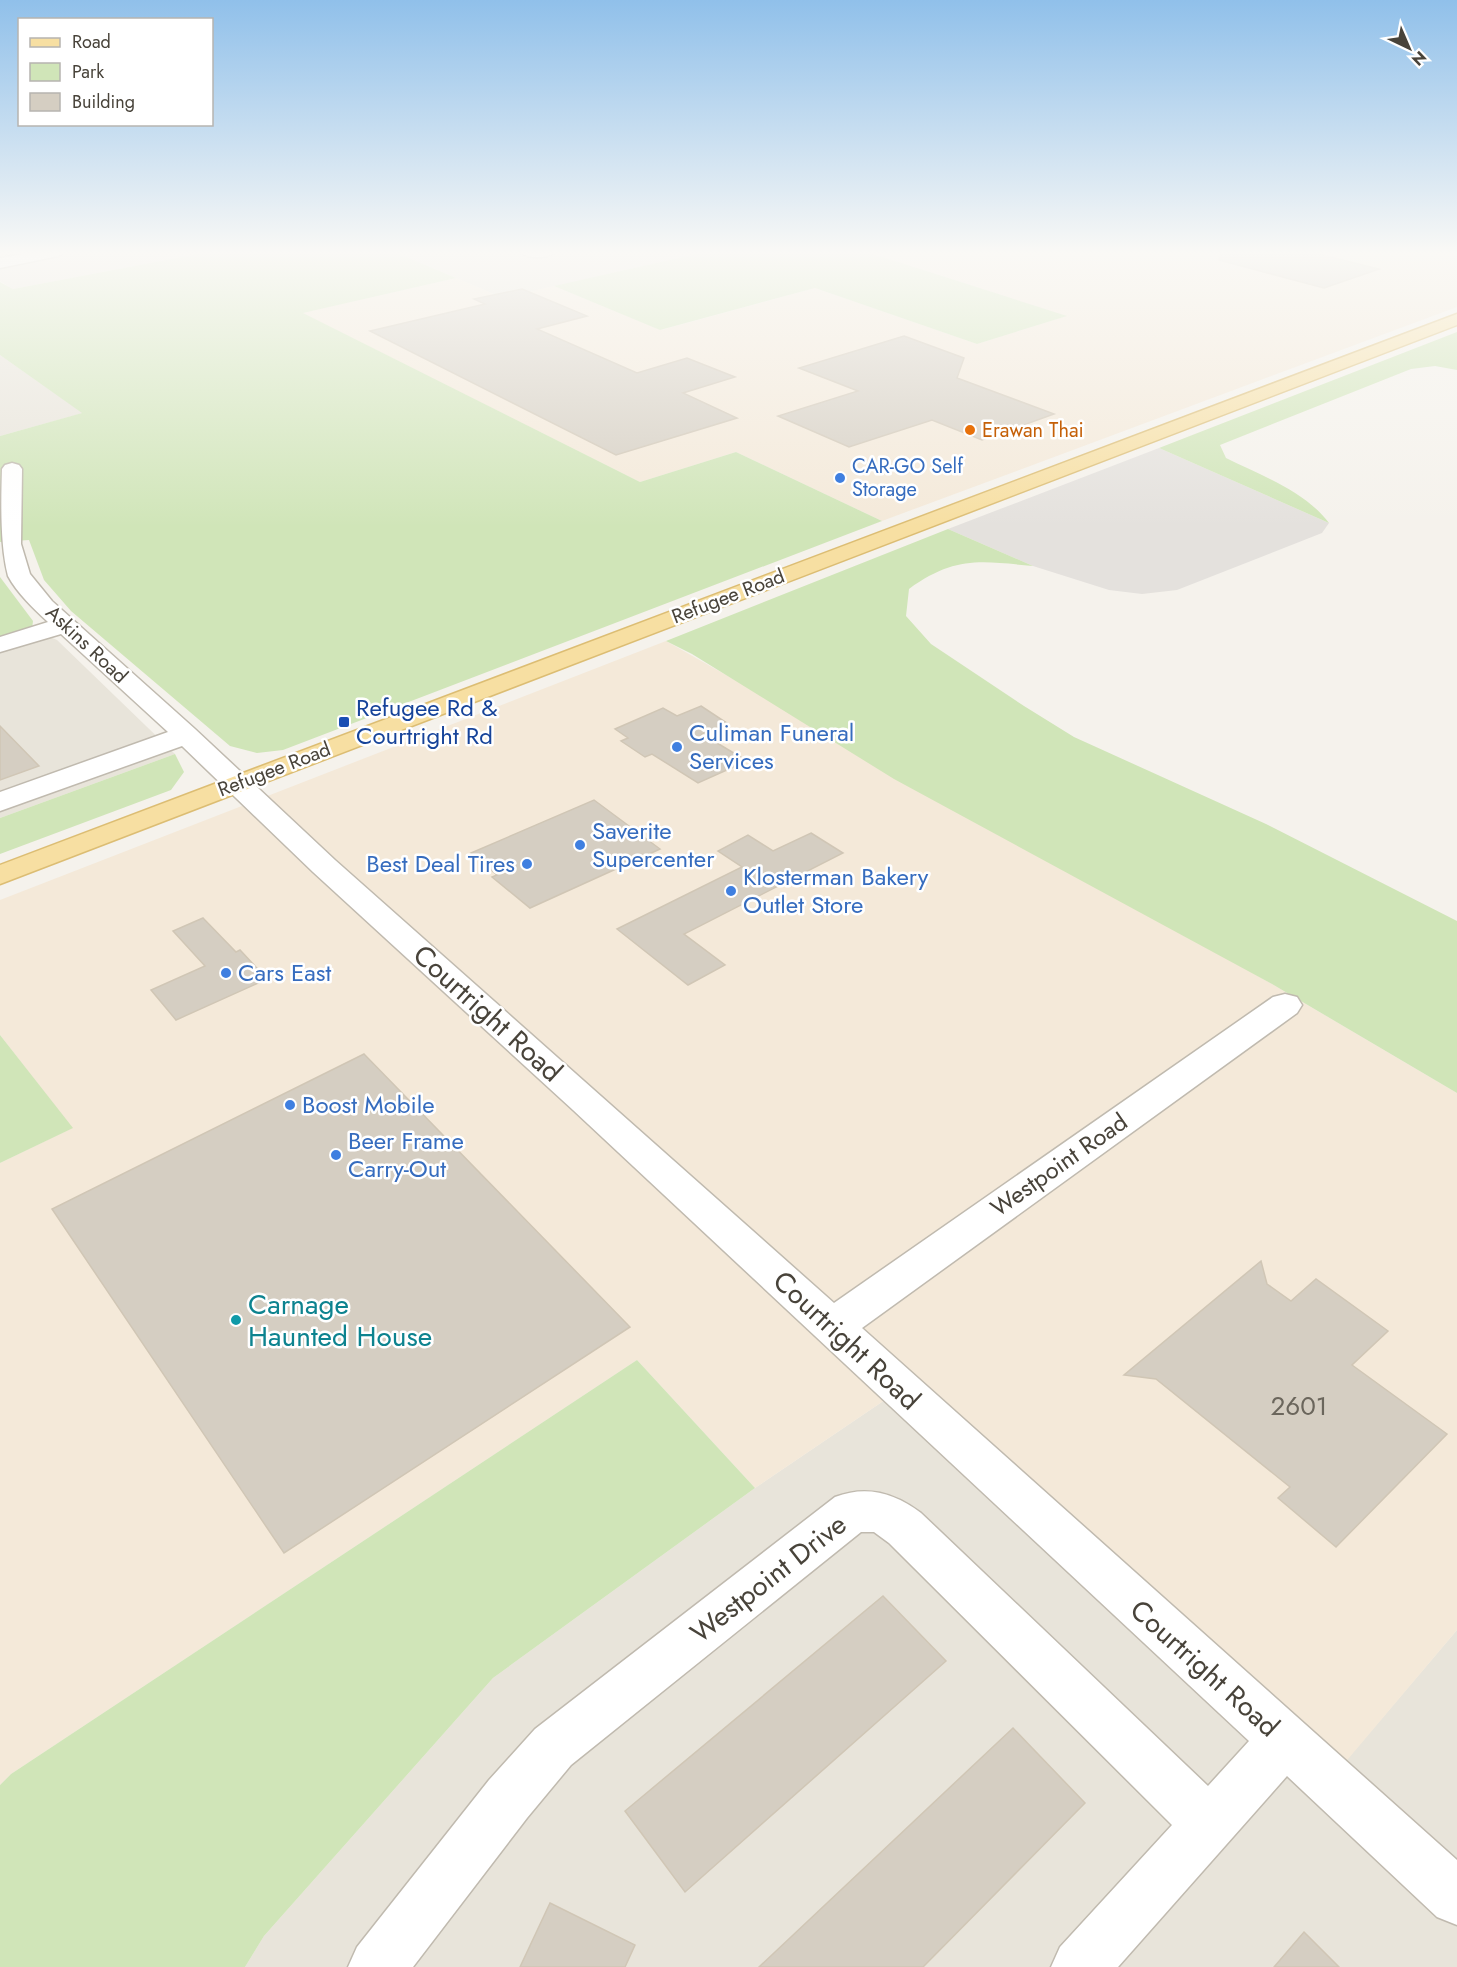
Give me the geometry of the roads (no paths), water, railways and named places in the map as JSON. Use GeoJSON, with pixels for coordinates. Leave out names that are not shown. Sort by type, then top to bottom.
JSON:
{"type":"FeatureCollection","features":[{"type":"Feature","properties":{"kind":"main road","name":"Refugee Road"},"geometry":{"type":"LineString","coordinates":[[0,875],[1392,344]]}},
{"type":"Feature","properties":{"kind":"street","name":"Askins Road"},"geometry":{"type":"LineString","coordinates":[[8,473],[5,523],[19,575],[44,606],[186,735],[236,784]]}},
{"type":"Feature","properties":{"kind":"street"},"geometry":{"type":"LineString","coordinates":[[0,645],[64,625]]}},
{"type":"Feature","properties":{"kind":"street"},"geometry":{"type":"LineString","coordinates":[[0,802],[186,735]]}},
{"type":"Feature","properties":{"kind":"street","name":"Courtright Road"},"geometry":{"type":"LineString","coordinates":[[236,784],[1457,1897]]}},
{"type":"Feature","properties":{"kind":"street","name":"Westpoint Road"},"geometry":{"type":"LineString","coordinates":[[832,1326],[1285,1005]]}},
{"type":"Feature","properties":{"kind":"street","name":"Westpoint Drive"},"geometry":{"type":"LineString","coordinates":[[377,1967],[508,1799],[553,1747],[851,1512],[870,1509],[890,1515],[905,1528],[1210,1825]]}},
{"type":"Feature","properties":{"kind":"street"},"geometry":{"type":"LineString","coordinates":[[1080,1967],[1286,1740]]}},
{"type":"Feature","properties":{"kind":"place","name":"Erawan Thai"},"geometry":{"type":"Point","coordinates":[970,430]}},
{"type":"Feature","properties":{"kind":"place","name":"CAR-GO Self Storage"},"geometry":{"type":"Point","coordinates":[840,478]}},
{"type":"Feature","properties":{"kind":"place","name":"Refugee Rd & Courtright Rd"},"geometry":{"type":"Point","coordinates":[344,722]}},
{"type":"Feature","properties":{"kind":"place","name":"Culiman Funeral Services"},"geometry":{"type":"Point","coordinates":[677,747]}},
{"type":"Feature","properties":{"kind":"place","name":"Saverite Supercenter"},"geometry":{"type":"Point","coordinates":[580,845]}},
{"type":"Feature","properties":{"kind":"place","name":"Best Deal Tires"},"geometry":{"type":"Point","coordinates":[527,864]}},
{"type":"Feature","properties":{"kind":"place","name":"Klosterman Bakery Outlet Store"},"geometry":{"type":"Point","coordinates":[731,891]}},
{"type":"Feature","properties":{"kind":"place","name":"Cars East"},"geometry":{"type":"Point","coordinates":[226,973]}},
{"type":"Feature","properties":{"kind":"place","name":"Boost Mobile"},"geometry":{"type":"Point","coordinates":[290,1105]}},
{"type":"Feature","properties":{"kind":"place","name":"Beer Frame Carry-Out"},"geometry":{"type":"Point","coordinates":[336,1155]}},
{"type":"Feature","properties":{"kind":"place","name":"Carnage Haunted House"},"geometry":{"type":"Point","coordinates":[236,1320]}}]}
